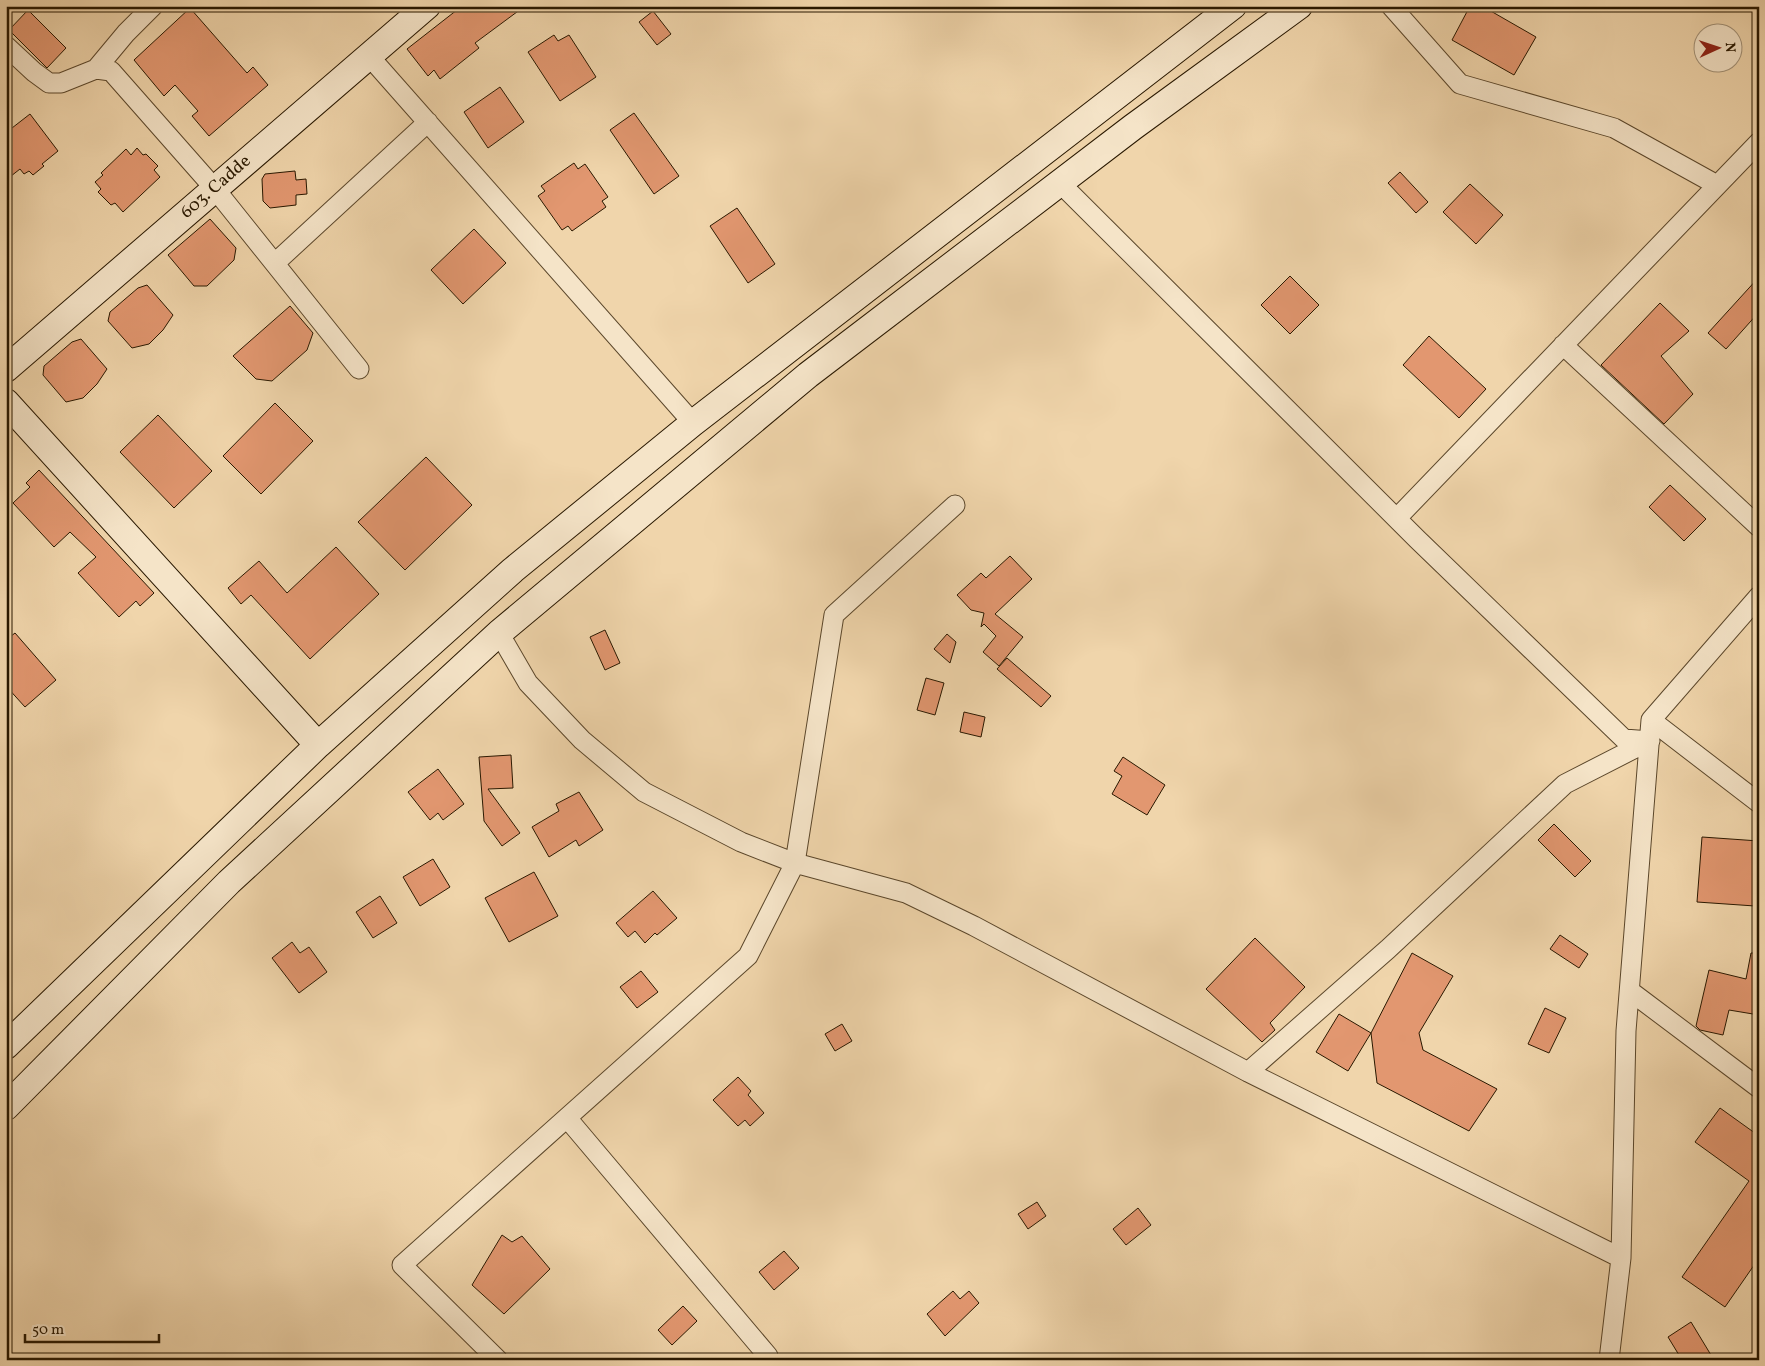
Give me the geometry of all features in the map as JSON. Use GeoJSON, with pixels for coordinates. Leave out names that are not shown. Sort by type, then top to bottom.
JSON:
{"type":"FeatureCollection","features":[{"type":"Feature","properties":{"kind":"main road","name":"603. Cadde"},"geometry":{"type":"LineString","coordinates":[[6,369],[426,6]]}},
{"type":"Feature","properties":{"kind":"main road"},"geometry":{"type":"LineString","coordinates":[[6,1046],[318,745],[513,570],[693,423],[1233,6]]}},
{"type":"Feature","properties":{"kind":"main road"},"geometry":{"type":"LineString","coordinates":[[6,1107],[229,882],[499,633],[808,375],[1133,127],[1299,6]]}},
{"type":"Feature","properties":{"kind":"main road"},"geometry":{"type":"LineString","coordinates":[[6,402],[318,745]]}},
{"type":"Feature","properties":{"kind":"street"},"geometry":{"type":"LineString","coordinates":[[6,46],[49,83],[61,83],[96,69],[126,33],[153,6]]}},
{"type":"Feature","properties":{"kind":"street"},"geometry":{"type":"LineString","coordinates":[[1391,6],[1460,84],[1614,128],[1717,185]]}},
{"type":"Feature","properties":{"kind":"street"},"geometry":{"type":"LineString","coordinates":[[369,56],[693,423]]}},
{"type":"Feature","properties":{"kind":"street"},"geometry":{"type":"LineString","coordinates":[[96,69],[111,71],[215,188],[359,369]]}},
{"type":"Feature","properties":{"kind":"street"},"geometry":{"type":"LineString","coordinates":[[275,263],[428,122]]}},
{"type":"Feature","properties":{"kind":"street"},"geometry":{"type":"LineString","coordinates":[[1397,518],[1759,142]]}},
{"type":"Feature","properties":{"kind":"street"},"geometry":{"type":"LineString","coordinates":[[1060,183],[1397,518],[1624,739],[1650,741]]}},
{"type":"Feature","properties":{"kind":"street"},"geometry":{"type":"LineString","coordinates":[[1563,345],[1759,527]]}},
{"type":"Feature","properties":{"kind":"street"},"geometry":{"type":"LineString","coordinates":[[498,1360],[402,1265],[748,956],[795,863],[834,615],[955,505]]}},
{"type":"Feature","properties":{"kind":"street"},"geometry":{"type":"LineString","coordinates":[[1611,1358],[1621,1258],[1626,1031],[1651,720],[1759,596]]}},
{"type":"Feature","properties":{"kind":"street"},"geometry":{"type":"LineString","coordinates":[[499,633],[528,683],[582,740],[644,792],[741,842],[795,863],[906,893],[974,926],[1248,1072],[1621,1258]]}},
{"type":"Feature","properties":{"kind":"street"},"geometry":{"type":"LineString","coordinates":[[1651,720],[1759,803]]}},
{"type":"Feature","properties":{"kind":"street"},"geometry":{"type":"LineString","coordinates":[[1248,1072],[1388,949],[1565,784],[1650,741]]}},
{"type":"Feature","properties":{"kind":"street"},"geometry":{"type":"LineString","coordinates":[[1630,991],[1759,1088]]}},
{"type":"Feature","properties":{"kind":"street"},"geometry":{"type":"LineString","coordinates":[[567,1118],[768,1356],[768,1360]]}},
{"type":"Feature","properties":{"kind":"building"},"geometry":{"type":"Polygon","coordinates":[[[462,6],[525,6],[475,43],[479,48],[440,79],[434,70],[428,76],[407,49],[462,6]]]}},
{"type":"Feature","properties":{"kind":"building"},"geometry":{"type":"Polygon","coordinates":[[[1470,6],[1482,6],[1536,37],[1514,75],[1452,40],[1470,6]]]}},
{"type":"Feature","properties":{"kind":"building"},"geometry":{"type":"Polygon","coordinates":[[[190,8],[247,73],[253,67],[268,85],[209,136],[192,116],[198,111],[175,85],[164,96],[134,60],[190,8]]]}},
{"type":"Feature","properties":{"kind":"building"},"geometry":{"type":"Polygon","coordinates":[[[28,10],[66,48],[47,68],[9,30],[28,10]]]}},
{"type":"Feature","properties":{"kind":"building"},"geometry":{"type":"Polygon","coordinates":[[[653,11],[671,34],[657,45],[639,22],[653,11]]]}},
{"type":"Feature","properties":{"kind":"building"},"geometry":{"type":"Polygon","coordinates":[[[554,35],[558,41],[569,35],[596,77],[560,101],[528,52],[554,35]]]}},
{"type":"Feature","properties":{"kind":"building"},"geometry":{"type":"Polygon","coordinates":[[[500,87],[524,122],[488,148],[464,112],[500,87]]]}},
{"type":"Feature","properties":{"kind":"building"},"geometry":{"type":"Polygon","coordinates":[[[634,113],[679,176],[654,194],[610,130],[634,113]]]}},
{"type":"Feature","properties":{"kind":"building"},"geometry":{"type":"Polygon","coordinates":[[[30,114],[58,151],[42,164],[44,166],[33,175],[29,171],[24,174],[20,169],[6,180],[6,126],[12,128],[30,114]]]}},
{"type":"Feature","properties":{"kind":"building"},"geometry":{"type":"Polygon","coordinates":[[[137,148],[158,166],[154,170],[160,177],[123,212],[115,203],[111,205],[98,192],[101,189],[95,182],[103,175],[101,173],[126,149],[131,155],[137,148]]]}},
{"type":"Feature","properties":{"kind":"building"},"geometry":{"type":"Polygon","coordinates":[[[574,163],[578,169],[585,164],[608,197],[602,201],[606,207],[572,231],[568,226],[562,230],[538,196],[545,191],[541,186],[574,163]]]}},
{"type":"Feature","properties":{"kind":"building"},"geometry":{"type":"Polygon","coordinates":[[[295,171],[296,180],[306,179],[307,194],[296,195],[296,205],[270,208],[263,201],[262,179],[265,174],[295,171]]]}},
{"type":"Feature","properties":{"kind":"building"},"geometry":{"type":"Polygon","coordinates":[[[1400,172],[1428,202],[1416,213],[1388,183],[1400,172]]]}},
{"type":"Feature","properties":{"kind":"building"},"geometry":{"type":"Polygon","coordinates":[[[1470,184],[1503,215],[1476,244],[1443,212],[1470,184]]]}},
{"type":"Feature","properties":{"kind":"building"},"geometry":{"type":"Polygon","coordinates":[[[737,208],[775,264],[748,283],[710,226],[737,208]]]}},
{"type":"Feature","properties":{"kind":"building"},"geometry":{"type":"Polygon","coordinates":[[[210,219],[236,248],[234,260],[207,286],[194,286],[168,255],[210,219]]]}},
{"type":"Feature","properties":{"kind":"building"},"geometry":{"type":"Polygon","coordinates":[[[474,229],[506,263],[463,304],[431,270],[474,229]]]}},
{"type":"Feature","properties":{"kind":"building"},"geometry":{"type":"Polygon","coordinates":[[[1290,276],[1319,305],[1290,334],[1261,305],[1290,276]]]}},
{"type":"Feature","properties":{"kind":"building"},"geometry":{"type":"Polygon","coordinates":[[[1759,277],[1759,312],[1726,349],[1708,333],[1759,277]]]}},
{"type":"Feature","properties":{"kind":"building"},"geometry":{"type":"Polygon","coordinates":[[[147,285],[173,315],[163,330],[149,344],[132,348],[108,321],[110,312],[138,288],[147,285]]]}},
{"type":"Feature","properties":{"kind":"building"},"geometry":{"type":"Polygon","coordinates":[[[1660,303],[1689,331],[1661,356],[1693,394],[1664,424],[1601,365],[1660,303]]]}},
{"type":"Feature","properties":{"kind":"building"},"geometry":{"type":"Polygon","coordinates":[[[290,306],[313,333],[307,350],[272,381],[256,379],[233,356],[290,306]]]}},
{"type":"Feature","properties":{"kind":"building"},"geometry":{"type":"Polygon","coordinates":[[[1429,336],[1486,389],[1459,418],[1403,365],[1429,336]]]}},
{"type":"Feature","properties":{"kind":"building"},"geometry":{"type":"Polygon","coordinates":[[[81,339],[107,369],[97,384],[83,398],[66,402],[43,375],[44,366],[72,342],[81,339]]]}},
{"type":"Feature","properties":{"kind":"building"},"geometry":{"type":"Polygon","coordinates":[[[275,403],[313,441],[261,494],[223,456],[275,403]]]}},
{"type":"Feature","properties":{"kind":"building"},"geometry":{"type":"Polygon","coordinates":[[[158,415],[212,471],[174,508],[120,452],[158,415]]]}},
{"type":"Feature","properties":{"kind":"building"},"geometry":{"type":"Polygon","coordinates":[[[426,457],[472,505],[405,570],[358,522],[426,457]]]}},
{"type":"Feature","properties":{"kind":"building"},"geometry":{"type":"Polygon","coordinates":[[[39,470],[154,593],[140,606],[136,601],[119,617],[78,573],[96,557],[70,532],[54,547],[13,503],[30,487],[26,483],[39,470]]]}},
{"type":"Feature","properties":{"kind":"building"},"geometry":{"type":"Polygon","coordinates":[[[1670,485],[1706,519],[1684,541],[1649,507],[1670,485]]]}},
{"type":"Feature","properties":{"kind":"building"},"geometry":{"type":"Polygon","coordinates":[[[336,547],[379,594],[310,659],[251,595],[241,604],[228,588],[259,561],[287,593],[336,547]]]}},
{"type":"Feature","properties":{"kind":"building"},"geometry":{"type":"Polygon","coordinates":[[[1010,556],[1032,579],[995,614],[1023,637],[999,666],[983,652],[996,636],[984,624],[981,627],[984,613],[971,610],[957,595],[981,573],[986,578],[1010,556]]]}},
{"type":"Feature","properties":{"kind":"building"},"geometry":{"type":"Polygon","coordinates":[[[605,630],[620,663],[605,670],[590,637],[605,630]]]}},
{"type":"Feature","properties":{"kind":"building"},"geometry":{"type":"Polygon","coordinates":[[[15,633],[56,680],[25,707],[6,686],[6,640],[15,633]]]}},
{"type":"Feature","properties":{"kind":"building"},"geometry":{"type":"Polygon","coordinates":[[[947,634],[956,642],[950,663],[934,649],[947,634]]]}},
{"type":"Feature","properties":{"kind":"building"},"geometry":{"type":"Polygon","coordinates":[[[1007,658],[1051,696],[1041,707],[997,669],[1007,658]]]}},
{"type":"Feature","properties":{"kind":"building"},"geometry":{"type":"Polygon","coordinates":[[[926,678],[944,683],[935,715],[917,710],[926,678]]]}},
{"type":"Feature","properties":{"kind":"building"},"geometry":{"type":"Polygon","coordinates":[[[964,712],[985,717],[981,737],[960,732],[964,712]]]}},
{"type":"Feature","properties":{"kind":"building"},"geometry":{"type":"Polygon","coordinates":[[[511,755],[513,788],[488,789],[520,833],[502,846],[484,821],[479,757],[511,755]]]}},
{"type":"Feature","properties":{"kind":"building"},"geometry":{"type":"Polygon","coordinates":[[[1123,757],[1165,785],[1147,815],[1112,794],[1122,776],[1114,771],[1123,757]]]}},
{"type":"Feature","properties":{"kind":"building"},"geometry":{"type":"Polygon","coordinates":[[[438,769],[464,804],[443,820],[438,813],[430,820],[408,792],[438,769]]]}},
{"type":"Feature","properties":{"kind":"building"},"geometry":{"type":"Polygon","coordinates":[[[579,792],[603,830],[579,846],[576,840],[549,857],[532,827],[559,811],[556,804],[579,792]]]}},
{"type":"Feature","properties":{"kind":"building"},"geometry":{"type":"Polygon","coordinates":[[[1554,824],[1591,861],[1575,877],[1538,840],[1554,824]]]}},
{"type":"Feature","properties":{"kind":"building"},"geometry":{"type":"Polygon","coordinates":[[[1702,837],[1759,841],[1755,906],[1697,902],[1702,837]]]}},
{"type":"Feature","properties":{"kind":"building"},"geometry":{"type":"Polygon","coordinates":[[[433,859],[450,887],[420,906],[403,877],[433,859]]]}},
{"type":"Feature","properties":{"kind":"building"},"geometry":{"type":"Polygon","coordinates":[[[534,872],[558,916],[509,942],[485,898],[534,872]]]}},
{"type":"Feature","properties":{"kind":"building"},"geometry":{"type":"Polygon","coordinates":[[[653,891],[677,918],[657,935],[655,933],[645,943],[635,931],[628,937],[616,923],[653,891]]]}},
{"type":"Feature","properties":{"kind":"building"},"geometry":{"type":"Polygon","coordinates":[[[380,896],[397,923],[373,938],[356,912],[380,896]]]}},
{"type":"Feature","properties":{"kind":"building"},"geometry":{"type":"Polygon","coordinates":[[[1560,935],[1588,954],[1579,968],[1550,949],[1560,935]]]}},
{"type":"Feature","properties":{"kind":"building"},"geometry":{"type":"Polygon","coordinates":[[[1255,938],[1305,987],[1270,1023],[1275,1030],[1262,1042],[1206,989],[1255,938]]]}},
{"type":"Feature","properties":{"kind":"building"},"geometry":{"type":"Polygon","coordinates":[[[292,942],[300,953],[309,947],[327,972],[299,993],[272,958],[292,942]]]}},
{"type":"Feature","properties":{"kind":"building"},"geometry":{"type":"Polygon","coordinates":[[[1412,953],[1453,976],[1419,1033],[1423,1050],[1497,1089],[1469,1131],[1377,1083],[1371,1033],[1412,953]]]}},
{"type":"Feature","properties":{"kind":"building"},"geometry":{"type":"Polygon","coordinates":[[[1751,953],[1759,953],[1759,1015],[1729,1010],[1723,1035],[1700,1030],[1696,1026],[1709,970],[1746,979],[1751,953]]]}},
{"type":"Feature","properties":{"kind":"building"},"geometry":{"type":"Polygon","coordinates":[[[641,971],[658,992],[637,1008],[620,987],[641,971]]]}},
{"type":"Feature","properties":{"kind":"building"},"geometry":{"type":"Polygon","coordinates":[[[1545,1008],[1566,1018],[1549,1053],[1528,1044],[1545,1008]]]}},
{"type":"Feature","properties":{"kind":"building"},"geometry":{"type":"Polygon","coordinates":[[[1339,1014],[1371,1033],[1348,1071],[1316,1052],[1339,1014]]]}},
{"type":"Feature","properties":{"kind":"building"},"geometry":{"type":"Polygon","coordinates":[[[842,1024],[852,1041],[835,1051],[825,1034],[842,1024]]]}},
{"type":"Feature","properties":{"kind":"building"},"geometry":{"type":"Polygon","coordinates":[[[738,1077],[751,1091],[748,1095],[764,1113],[750,1126],[745,1120],[738,1126],[713,1100],[738,1077]]]}},
{"type":"Feature","properties":{"kind":"building"},"geometry":{"type":"Polygon","coordinates":[[[1720,1108],[1759,1136],[1759,1258],[1725,1307],[1682,1277],[1749,1181],[1695,1142],[1720,1108]]]}},
{"type":"Feature","properties":{"kind":"building"},"geometry":{"type":"Polygon","coordinates":[[[1037,1202],[1046,1216],[1028,1229],[1018,1214],[1037,1202]]]}},
{"type":"Feature","properties":{"kind":"building"},"geometry":{"type":"Polygon","coordinates":[[[1138,1208],[1151,1225],[1126,1245],[1113,1229],[1138,1208]]]}},
{"type":"Feature","properties":{"kind":"building"},"geometry":{"type":"Polygon","coordinates":[[[502,1235],[512,1242],[522,1236],[550,1269],[504,1314],[472,1285],[502,1235]]]}},
{"type":"Feature","properties":{"kind":"building"},"geometry":{"type":"Polygon","coordinates":[[[784,1251],[799,1268],[774,1290],[759,1272],[784,1251]]]}},
{"type":"Feature","properties":{"kind":"building"},"geometry":{"type":"Polygon","coordinates":[[[953,1291],[960,1299],[969,1291],[979,1303],[945,1336],[927,1314],[953,1291]]]}},
{"type":"Feature","properties":{"kind":"building"},"geometry":{"type":"Polygon","coordinates":[[[683,1306],[697,1321],[672,1345],[658,1330],[683,1306]]]}},
{"type":"Feature","properties":{"kind":"building"},"geometry":{"type":"Polygon","coordinates":[[[1691,1322],[1714,1360],[1682,1360],[1668,1337],[1691,1322]]]}}]}
